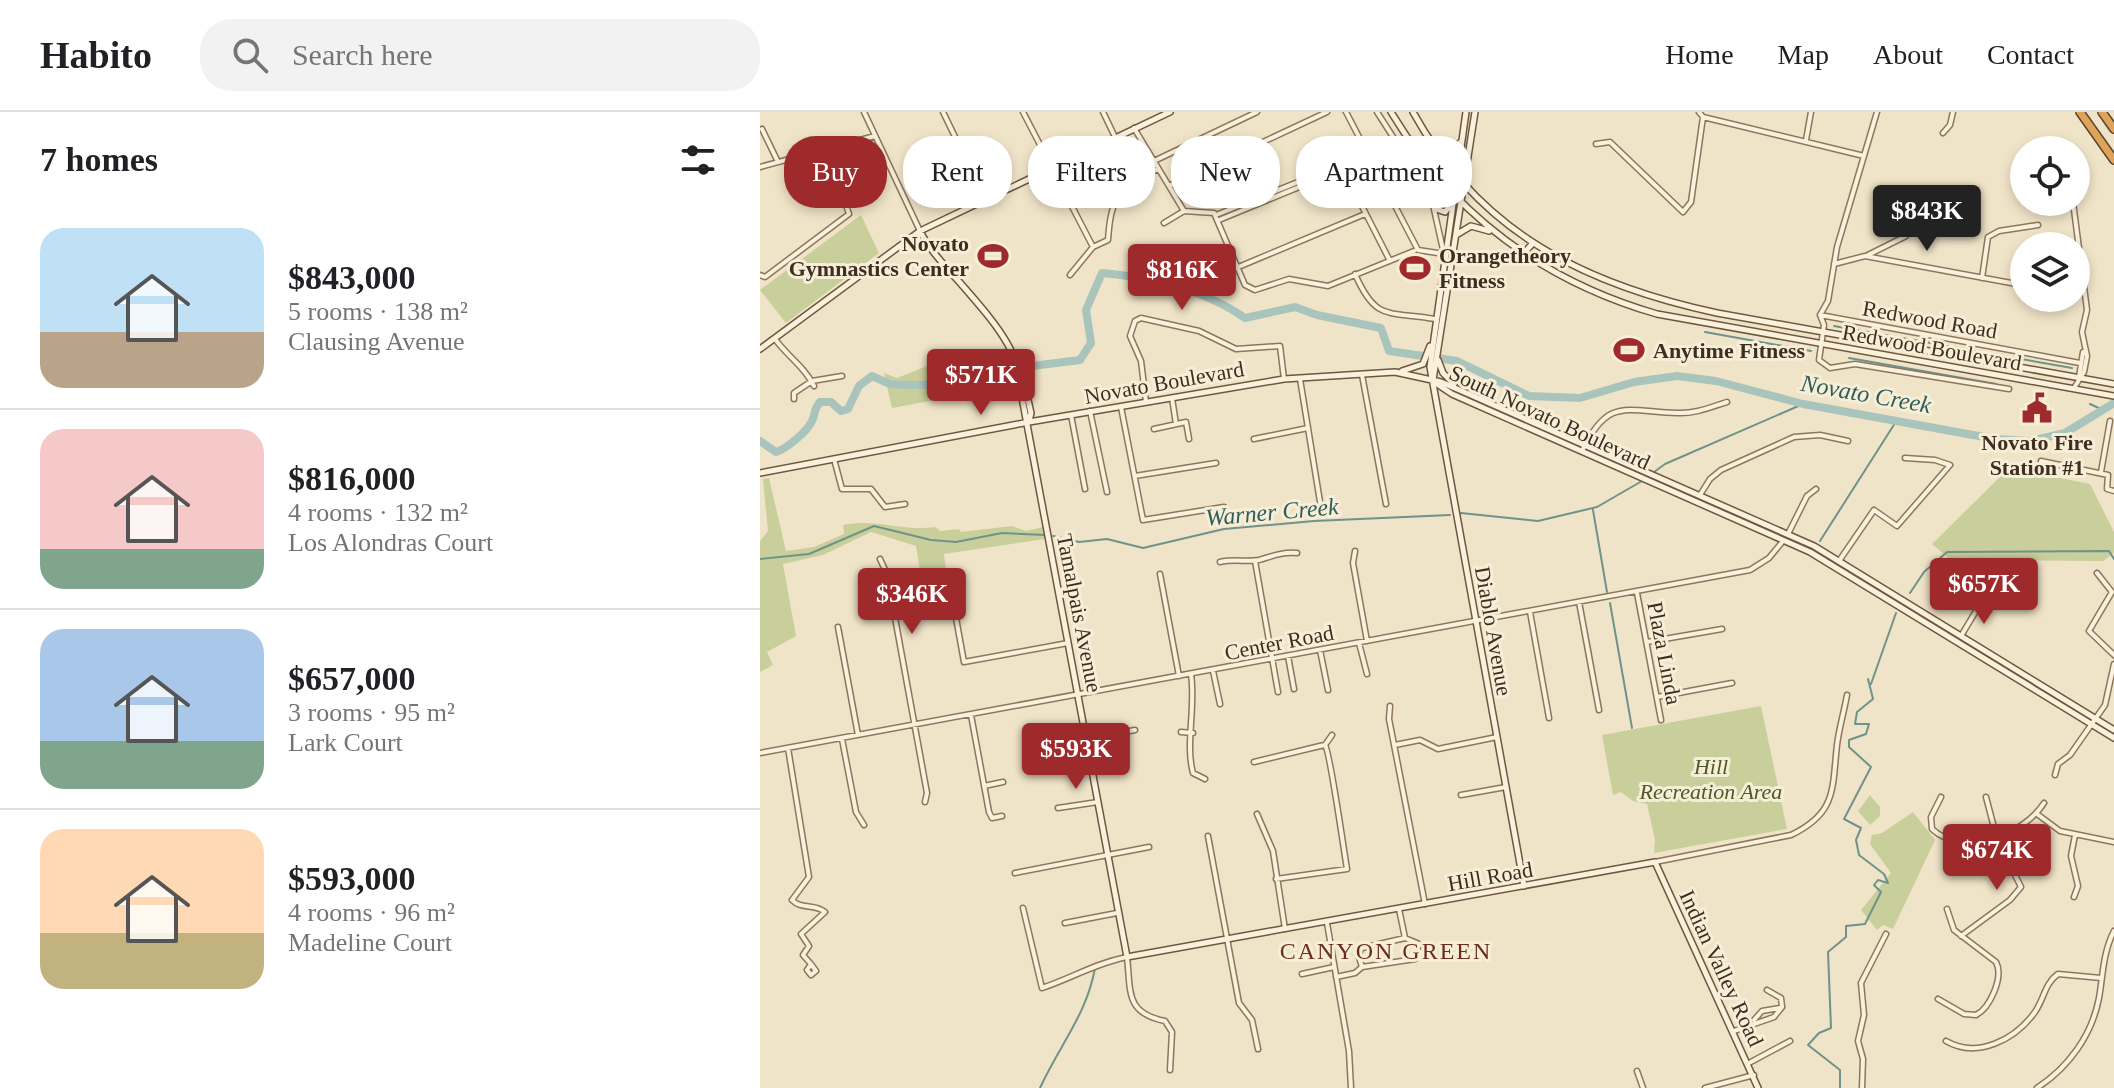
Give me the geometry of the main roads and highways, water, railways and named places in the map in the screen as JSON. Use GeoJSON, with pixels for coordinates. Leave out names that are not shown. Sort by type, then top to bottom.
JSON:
{"type":"FeatureCollection","features":[{"type":"Feature","properties":{"kind":"highway"},"geometry":{"type":"LineString","coordinates":[[2080,112],[2114,160]]}},
{"type":"Feature","properties":{"kind":"highway"},"geometry":{"type":"LineString","coordinates":[[2102,112],[2114,129]]}},
{"type":"Feature","properties":{"kind":"main road"},"geometry":{"type":"LineString","coordinates":[[762,345],[775,339],[920,231],[1170,112]]}},
{"type":"Feature","properties":{"kind":"main road","name":"Redwood Boulevard"},"geometry":{"type":"LineString","coordinates":[[1391,112],[1410,136]]}},
{"type":"Feature","properties":{"kind":"main road","name":"Redwood Boulevard"},"geometry":{"type":"LineString","coordinates":[[1413,112],[1428,136]]}},
{"type":"Feature","properties":{"kind":"main road","name":"Diablo Avenue"},"geometry":{"type":"LineString","coordinates":[[1463,136],[1466,112]]}},
{"type":"Feature","properties":{"kind":"main road","name":"Diablo Avenue"},"geometry":{"type":"LineString","coordinates":[[1471,136],[1475,112]]}},
{"type":"Feature","properties":{"kind":"main road","name":"Redwood Boulevard"},"geometry":{"type":"LineString","coordinates":[[1472,191],[1533,243],[1624,290],[1675,304],[2112,383]]}},
{"type":"Feature","properties":{"kind":"main road"},"geometry":{"type":"LineString","coordinates":[[1436,209],[1445,212],[1448,208]]}},
{"type":"Feature","properties":{"kind":"main road","name":"Diablo Avenue"},"geometry":{"type":"LineString","coordinates":[[1451,208],[1430,349],[1434,361],[1433,381],[1524,886]]}},
{"type":"Feature","properties":{"kind":"main road","name":"Diablo Avenue"},"geometry":{"type":"LineString","coordinates":[[1434,361],[1440,349],[1445,321],[1460,208]]}},
{"type":"Feature","properties":{"kind":"main road","name":"Redwood Boulevard"},"geometry":{"type":"LineString","coordinates":[[1468,208],[1497,236],[1556,275],[1619,303],[1657,314],[2114,396]]}},
{"type":"Feature","properties":{"kind":"main road"},"geometry":{"type":"LineString","coordinates":[[1456,235],[1475,226],[1497,236]]}},
{"type":"Feature","properties":{"kind":"main road","name":"Tamalpais Avenue"},"geometry":{"type":"LineString","coordinates":[[920,231],[931,249],[994,322],[1017,363],[1127,957]]}},
{"type":"Feature","properties":{"kind":"main road"},"geometry":{"type":"LineString","coordinates":[[1523,254],[1533,243]]}},
{"type":"Feature","properties":{"kind":"main road"},"geometry":{"type":"LineString","coordinates":[[1444,254],[1454,256]]}},
{"type":"Feature","properties":{"kind":"main road"},"geometry":{"type":"LineString","coordinates":[[1437,306],[1445,321]]}},
{"type":"Feature","properties":{"kind":"main road"},"geometry":{"type":"LineString","coordinates":[[1395,372],[1434,361],[1449,380],[1464,392]]}},
{"type":"Feature","properties":{"kind":"main road","name":"Novato Boulevard"},"geometry":{"type":"LineString","coordinates":[[760,473],[1090,411],[1284,379],[1395,372],[1433,381]]}},
{"type":"Feature","properties":{"kind":"main road","name":"South Novato Boulevard"},"geometry":{"type":"LineString","coordinates":[[1433,381],[1586,444],[1786,536],[1838,564],[2094,721],[2114,730]]}},
{"type":"Feature","properties":{"kind":"main road","name":"South Novato Boulevard"},"geometry":{"type":"LineString","coordinates":[[1433,381],[1452,394],[1648,480],[1699,498]]}},
{"type":"Feature","properties":{"kind":"main road"},"geometry":{"type":"LineString","coordinates":[[1437,404],[1443,396],[1452,394]]}},
{"type":"Feature","properties":{"kind":"main road","name":"South Novato Boulevard"},"geometry":{"type":"LineString","coordinates":[[2094,721],[2114,738]]}},
{"type":"Feature","properties":{"kind":"main road","name":"Hill Road"},"geometry":{"type":"LineString","coordinates":[[1127,957],[1655,862]]}},
{"type":"Feature","properties":{"kind":"main road","name":"Indian Valley Road"},"geometry":{"type":"LineString","coordinates":[[1655,862],[1758,1088]]}},
{"type":"Feature","properties":{"kind":"waterway","name":"Novato Creek"},"geometry":{"type":"LineString","coordinates":[[760,441],[776,452],[785,447],[809,425],[820,402],[831,402],[841,411],[848,409],[859,386],[872,376],[890,384],[926,385],[937,378],[1080,360],[1091,343],[1086,310],[1102,273],[1176,286],[1213,300],[1245,318],[1295,307],[1317,315],[1381,328],[1389,351],[1457,361],[1529,396],[1580,398],[1634,382],[1677,376],[1716,381],[1803,404],[1995,439],[2030,441],[2065,433],[2114,403]]}},
{"type":"Feature","properties":{"kind":"waterway"},"geometry":{"type":"LineString","coordinates":[[1834,326],[2072,368]]}},
{"type":"Feature","properties":{"kind":"waterway"},"geometry":{"type":"LineString","coordinates":[[1705,332],[1811,351]]}},
{"type":"Feature","properties":{"kind":"waterway"},"geometry":{"type":"LineString","coordinates":[[1849,358],[1996,384]]}},
{"type":"Feature","properties":{"kind":"waterway","name":"Warner Creek"},"geometry":{"type":"LineString","coordinates":[[1654,472],[1665,464],[1803,404]]}},
{"type":"Feature","properties":{"kind":"waterway"},"geometry":{"type":"LineString","coordinates":[[2090,404],[2103,410]]}},
{"type":"Feature","properties":{"kind":"waterway"},"geometry":{"type":"LineString","coordinates":[[1820,541],[1897,420]]}},
{"type":"Feature","properties":{"kind":"waterway","name":"Warner Creek"},"geometry":{"type":"LineString","coordinates":[[1461,513],[1538,521],[1597,507],[1642,481]]}},
{"type":"Feature","properties":{"kind":"waterway"},"geometry":{"type":"LineString","coordinates":[[1593,510],[1607,592]]}},
{"type":"Feature","properties":{"kind":"waterway","name":"Warner Creek"},"geometry":{"type":"LineString","coordinates":[[1053,536],[1079,542],[1107,539],[1143,548],[1224,529],[1314,521],[1450,515]]}},
{"type":"Feature","properties":{"kind":"waterway","name":"Warner Creek"},"geometry":{"type":"LineString","coordinates":[[760,559],[809,554],[874,526],[931,540],[956,542],[1002,533],[1045,535]]}},
{"type":"Feature","properties":{"kind":"waterway"},"geometry":{"type":"LineString","coordinates":[[1910,593],[1924,572],[1947,552],[2109,551],[2114,559]]}},
{"type":"Feature","properties":{"kind":"waterway"},"geometry":{"type":"LineString","coordinates":[[1610,603],[1632,728]]}},
{"type":"Feature","properties":{"kind":"waterway"},"geometry":{"type":"LineString","coordinates":[[1871,684],[1896,613]]}},
{"type":"Feature","properties":{"kind":"waterway"},"geometry":{"type":"LineString","coordinates":[[1840,1088],[1840,1070],[1808,1045],[1819,1033],[1831,1028],[1828,952],[1846,937],[1846,926],[1865,924],[1881,892],[1874,885],[1878,880],[1888,883],[1884,874],[1859,855],[1856,840],[1861,828],[1844,819],[1871,767],[1849,747],[1849,740],[1866,734],[1869,724],[1855,724],[1857,712],[1873,699],[1868,679]]}},
{"type":"Feature","properties":{"kind":"waterway"},"geometry":{"type":"LineString","coordinates":[[1040,1088],[1086,1000],[1095,968]]}},
{"type":"Feature","properties":{"kind":"place","name":"Novato Gymnastics Center"},"geometry":{"type":"Point","coordinates":[993,256]}},
{"type":"Feature","properties":{"kind":"place","name":"Orangetheory Fitness"},"geometry":{"type":"Point","coordinates":[1415,268]}},
{"type":"Feature","properties":{"kind":"place","name":"Anytime Fitness"},"geometry":{"type":"Point","coordinates":[1629,350]}},
{"type":"Feature","properties":{"kind":"place","name":"Novato Fire Station #1"},"geometry":{"type":"Point","coordinates":[2037,408]}},
{"type":"Feature","properties":{"kind":"district","name":"CANYON GREEN"},"geometry":{"type":"Point","coordinates":[1386,951]}},
{"type":"Feature","properties":{"kind":"park label","name":"Hill Recreation Area"},"geometry":{"type":"Point","coordinates":[1711,778]}}]}
